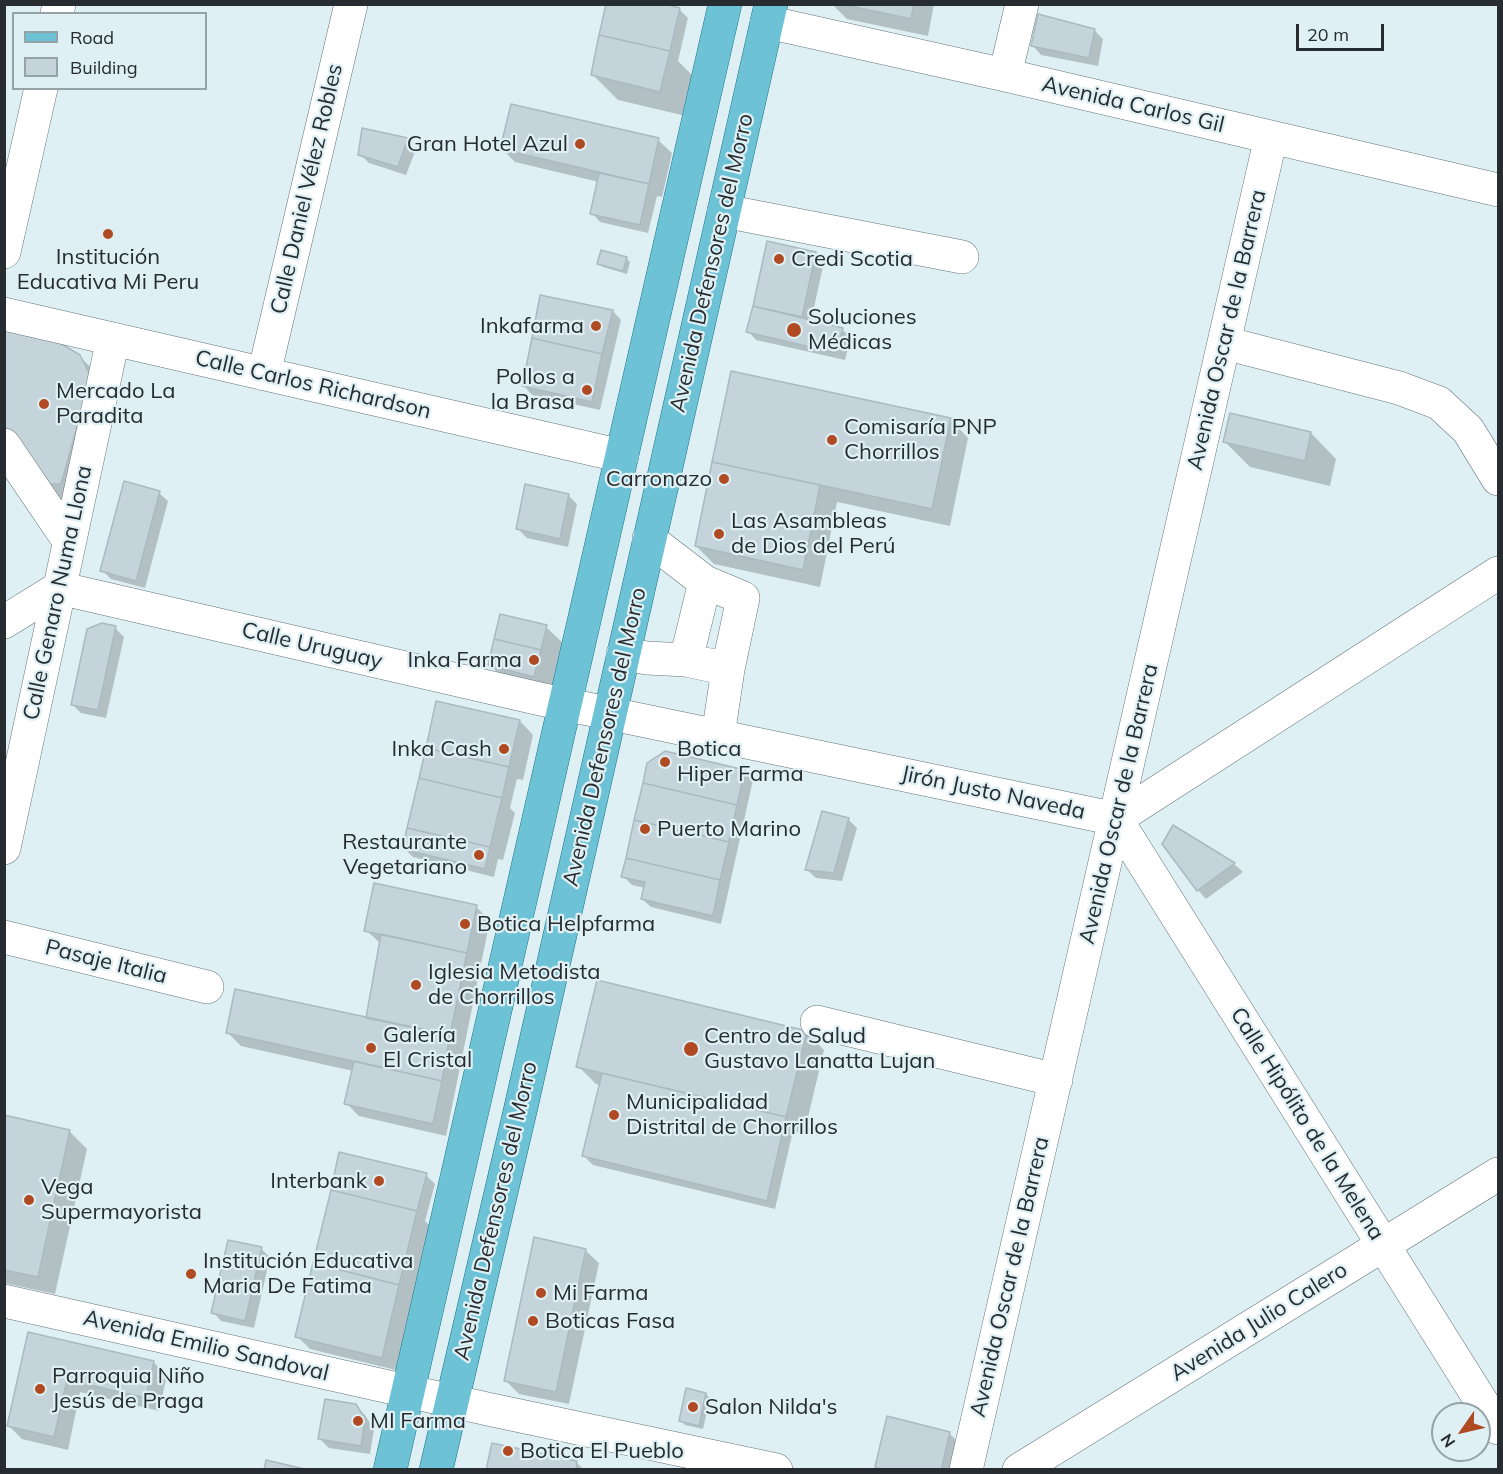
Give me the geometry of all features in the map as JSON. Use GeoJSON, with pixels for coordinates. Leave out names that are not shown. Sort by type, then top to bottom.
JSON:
{"type":"FeatureCollection","features":[{"type":"Feature","properties":{"kind":"main road","name":"Avenida Defensores del Morro"},"geometry":{"type":"LineString","coordinates":[[390,1470],[724,4]]}},
{"type":"Feature","properties":{"kind":"main road","name":"Avenida Defensores del Morro"},"geometry":{"type":"LineString","coordinates":[[436,1470],[521,1107],[769,13]]}},
{"type":"Feature","properties":{"kind":"street","name":"Calle Daniel Vélez Robles"},"geometry":{"type":"LineString","coordinates":[[264,374],[351,4]]}},
{"type":"Feature","properties":{"kind":"street"},"geometry":{"type":"LineString","coordinates":[[1005,75],[1022,4]]}},
{"type":"Feature","properties":{"kind":"street","name":"Avenida Carlos Gil"},"geometry":{"type":"LineString","coordinates":[[769,13],[1005,75],[1498,190]]}},
{"type":"Feature","properties":{"kind":"street"},"geometry":{"type":"LineString","coordinates":[[4,252],[40,90]]}},
{"type":"Feature","properties":{"kind":"street","name":"Avenida Oscar de la Barrera"},"geometry":{"type":"LineString","coordinates":[[966,1470],[1271,137]]}},
{"type":"Feature","properties":{"kind":"street"},"geometry":{"type":"LineString","coordinates":[[724,210],[962,257]]}},
{"type":"Feature","properties":{"kind":"street","name":"Calle Carlos Richardson"},"geometry":{"type":"LineString","coordinates":[[4,314],[622,456]]}},
{"type":"Feature","properties":{"kind":"street","name":"Calle Genaro Numa Llona"},"geometry":{"type":"LineString","coordinates":[[4,848],[113,339]]}},
{"type":"Feature","properties":{"kind":"street"},"geometry":{"type":"LineString","coordinates":[[1225,343],[1399,388],[1439,403],[1468,430],[1498,479]]}},
{"type":"Feature","properties":{"kind":"street"},"geometry":{"type":"LineString","coordinates":[[4,446],[69,541]]}},
{"type":"Feature","properties":{"kind":"street"},"geometry":{"type":"LineString","coordinates":[[649,539],[705,582],[743,598],[728,669],[718,736]]}},
{"type":"Feature","properties":{"kind":"street","name":"Jirón Justo Naveda"},"geometry":{"type":"LineString","coordinates":[[565,703],[1116,819],[1498,573]]}},
{"type":"Feature","properties":{"kind":"street"},"geometry":{"type":"LineString","coordinates":[[686,660],[705,582]]}},
{"type":"Feature","properties":{"kind":"street"},"geometry":{"type":"LineString","coordinates":[[4,622],[59,588]]}},
{"type":"Feature","properties":{"kind":"street","name":"Calle Uruguay"},"geometry":{"type":"LineString","coordinates":[[59,588],[565,703]]}},
{"type":"Feature","properties":{"kind":"street"},"geometry":{"type":"LineString","coordinates":[[623,654],[686,660],[728,669]]}},
{"type":"Feature","properties":{"kind":"street","name":"Calle Hipólito de la Melena"},"geometry":{"type":"LineString","coordinates":[[1116,819],[1498,1428]]}},
{"type":"Feature","properties":{"kind":"street","name":"Pasaje Italia"},"geometry":{"type":"LineString","coordinates":[[4,937],[207,987]]}},
{"type":"Feature","properties":{"kind":"street"},"geometry":{"type":"LineString","coordinates":[[817,1022],[1056,1080]]}},
{"type":"Feature","properties":{"kind":"street","name":"Avenida Julio Calero"},"geometry":{"type":"LineString","coordinates":[[1019,1470],[1498,1174]]}},
{"type":"Feature","properties":{"kind":"street","name":"Avenida Emilio Sandoval"},"geometry":{"type":"LineString","coordinates":[[4,1301],[451,1401],[776,1470]]}},
{"type":"Feature","properties":{"kind":"building"},"geometry":{"type":"Polygon","coordinates":[[[606,4],[664,4],[680,8],[670,51],[599,35],[606,4]]]}},
{"type":"Feature","properties":{"kind":"building"},"geometry":{"type":"Polygon","coordinates":[[[841,4],[914,4],[911,19],[841,4]]]}},
{"type":"Feature","properties":{"kind":"building"},"geometry":{"type":"Polygon","coordinates":[[[1038,14],[1095,29],[1089,58],[1031,46],[1038,14]]]}},
{"type":"Feature","properties":{"kind":"building","name":"Gran Hotel Azul"},"geometry":{"type":"Polygon","coordinates":[[[599,35],[670,51],[660,92],[591,75],[599,35]]]}},
{"type":"Feature","properties":{"kind":"building","name":"Gran Hotel Azul"},"geometry":{"type":"Polygon","coordinates":[[[511,104],[659,138],[649,184],[500,149],[511,104]]]}},
{"type":"Feature","properties":{"kind":"building"},"geometry":{"type":"Polygon","coordinates":[[[362,128],[408,138],[398,167],[358,155],[362,128]]]}},
{"type":"Feature","properties":{"kind":"building"},"geometry":{"type":"Polygon","coordinates":[[[599,173],[649,184],[640,225],[590,214],[599,173]]]}},
{"type":"Feature","properties":{"kind":"building"},"geometry":{"type":"Polygon","coordinates":[[[767,241],[816,252],[802,317],[753,306],[767,241]]]}},
{"type":"Feature","properties":{"kind":"building"},"geometry":{"type":"Polygon","coordinates":[[[601,250],[627,257],[623,271],[597,264],[601,250]]]}},
{"type":"Feature","properties":{"kind":"building"},"geometry":{"type":"Polygon","coordinates":[[[540,295],[613,310],[602,354],[532,338],[540,295]]]}},
{"type":"Feature","properties":{"kind":"building","name":"Soluciones Médicas"},"geometry":{"type":"Polygon","coordinates":[[[753,306],[843,328],[836,353],[746,332],[753,306]]]}},
{"type":"Feature","properties":{"kind":"building","name":"Mercado La Paradita"},"geometry":{"type":"Polygon","coordinates":[[[4,330],[55,340],[80,355],[91,377],[61,484],[42,484],[4,431],[4,330]]]}},
{"type":"Feature","properties":{"kind":"building"},"geometry":{"type":"Polygon","coordinates":[[[532,338],[602,354],[592,402],[522,386],[532,338]]]}},
{"type":"Feature","properties":{"kind":"building","name":"Comisaría PNP Chorrillos"},"geometry":{"type":"Polygon","coordinates":[[[731,371],[951,418],[932,509],[712,462],[731,371]]]}},
{"type":"Feature","properties":{"kind":"building"},"geometry":{"type":"Polygon","coordinates":[[[1230,413],[1311,432],[1305,461],[1223,442],[1230,413]]]}},
{"type":"Feature","properties":{"kind":"building"},"geometry":{"type":"Polygon","coordinates":[[[712,462],[820,485],[803,570],[695,546],[712,462]]]}},
{"type":"Feature","properties":{"kind":"building"},"geometry":{"type":"Polygon","coordinates":[[[124,481],[160,491],[136,581],[100,571],[124,481]]]}},
{"type":"Feature","properties":{"kind":"building"},"geometry":{"type":"Polygon","coordinates":[[[525,484],[569,494],[560,539],[516,529],[525,484]]]}},
{"type":"Feature","properties":{"kind":"building"},"geometry":{"type":"Polygon","coordinates":[[[500,614],[547,625],[541,650],[494,639],[500,614]]]}},
{"type":"Feature","properties":{"kind":"building"},"geometry":{"type":"Polygon","coordinates":[[[102,623],[116,626],[98,710],[71,705],[87,629],[102,623]]]}},
{"type":"Feature","properties":{"kind":"building"},"geometry":{"type":"Polygon","coordinates":[[[494,639],[541,650],[534,677],[488,665],[494,639]]]}},
{"type":"Feature","properties":{"kind":"building"},"geometry":{"type":"Polygon","coordinates":[[[436,701],[520,720],[509,767],[426,748],[436,701]]]}},
{"type":"Feature","properties":{"kind":"building"},"geometry":{"type":"Polygon","coordinates":[[[426,748],[509,767],[502,798],[419,778],[426,748]]]}},
{"type":"Feature","properties":{"kind":"building"},"geometry":{"type":"Polygon","coordinates":[[[665,751],[745,770],[737,805],[643,783],[647,763],[665,751]]]}},
{"type":"Feature","properties":{"kind":"building"},"geometry":{"type":"Polygon","coordinates":[[[419,778],[502,798],[490,847],[407,828],[419,778]]]}},
{"type":"Feature","properties":{"kind":"building"},"geometry":{"type":"Polygon","coordinates":[[[643,783],[737,805],[729,842],[634,820],[643,783]]]}},
{"type":"Feature","properties":{"kind":"building"},"geometry":{"type":"Polygon","coordinates":[[[822,811],[849,818],[834,873],[805,870],[822,811]]]}},
{"type":"Feature","properties":{"kind":"building"},"geometry":{"type":"Polygon","coordinates":[[[634,820],[729,842],[720,880],[626,858],[634,820]]]}},
{"type":"Feature","properties":{"kind":"building"},"geometry":{"type":"Polygon","coordinates":[[[1173,825],[1235,863],[1197,891],[1162,844],[1173,825]]]}},
{"type":"Feature","properties":{"kind":"building"},"geometry":{"type":"Polygon","coordinates":[[[407,828],[490,847],[485,869],[402,849],[407,828]]]}},
{"type":"Feature","properties":{"kind":"building"},"geometry":{"type":"Polygon","coordinates":[[[626,858],[720,880],[713,916],[641,899],[645,882],[621,877],[626,858]]]}},
{"type":"Feature","properties":{"kind":"building"},"geometry":{"type":"Polygon","coordinates":[[[374,883],[477,905],[467,953],[364,931],[374,883]]]}},
{"type":"Feature","properties":{"kind":"building","name":"Iglesia Metodista de Chorrillos"},"geometry":{"type":"Polygon","coordinates":[[[381,934],[467,953],[450,1035],[366,1018],[381,934]]]}},
{"type":"Feature","properties":{"kind":"building","name":"Centro de Salud Gustavo Lanatta Lujan"},"geometry":{"type":"Polygon","coordinates":[[[597,980],[807,1031],[786,1117],[576,1067],[597,980]]]}},
{"type":"Feature","properties":{"kind":"building","name":"Galería El Cristal"},"geometry":{"type":"Polygon","coordinates":[[[235,989],[450,1035],[442,1081],[226,1033],[235,989]]]}},
{"type":"Feature","properties":{"kind":"building"},"geometry":{"type":"Polygon","coordinates":[[[354,1061],[442,1081],[433,1124],[344,1104],[354,1061]]]}},
{"type":"Feature","properties":{"kind":"building"},"geometry":{"type":"Polygon","coordinates":[[[602,1073],[786,1117],[767,1201],[582,1156],[602,1073]]]}},
{"type":"Feature","properties":{"kind":"building","name":"Vega Supermayorista"},"geometry":{"type":"Polygon","coordinates":[[[4,1115],[70,1130],[38,1277],[4,1270],[4,1115]]]}},
{"type":"Feature","properties":{"kind":"building","name":"Interbank"},"geometry":{"type":"Polygon","coordinates":[[[339,1152],[427,1173],[417,1211],[331,1190],[339,1152]]]}},
{"type":"Feature","properties":{"kind":"building"},"geometry":{"type":"Polygon","coordinates":[[[331,1190],[417,1211],[399,1285],[313,1263],[331,1190]]]}},
{"type":"Feature","properties":{"kind":"building"},"geometry":{"type":"Polygon","coordinates":[[[534,1237],[586,1249],[556,1392],[504,1381],[534,1237]]]}},
{"type":"Feature","properties":{"kind":"building"},"geometry":{"type":"Polygon","coordinates":[[[228,1240],[262,1247],[245,1321],[211,1313],[228,1240]]]}},
{"type":"Feature","properties":{"kind":"building"},"geometry":{"type":"Polygon","coordinates":[[[313,1263],[399,1285],[382,1358],[295,1337],[313,1263]]]}},
{"type":"Feature","properties":{"kind":"building","name":"Parroquia Niño Jesús de Praga"},"geometry":{"type":"Polygon","coordinates":[[[28,1332],[154,1361],[146,1398],[67,1380],[54,1437],[7,1426],[28,1332]]]}},
{"type":"Feature","properties":{"kind":"building","name":"Salon Nilda's"},"geometry":{"type":"Polygon","coordinates":[[[686,1388],[706,1393],[699,1426],[679,1421],[686,1388]]]}},
{"type":"Feature","properties":{"kind":"building"},"geometry":{"type":"Polygon","coordinates":[[[325,1399],[356,1404],[365,1419],[361,1446],[318,1439],[325,1399]]]}},
{"type":"Feature","properties":{"kind":"building"},"geometry":{"type":"Polygon","coordinates":[[[887,1416],[950,1432],[941,1470],[884,1470],[875,1467],[887,1416]]]}},
{"type":"Feature","properties":{"kind":"building"},"geometry":{"type":"Polygon","coordinates":[[[492,1443],[577,1461],[576,1470],[486,1470],[492,1443]]]}},
{"type":"Feature","properties":{"kind":"building"},"geometry":{"type":"Polygon","coordinates":[[[266,1460],[309,1470],[264,1470],[266,1460]]]}},
{"type":"Feature","properties":{"kind":"place","name":"Gran Hotel Azul"},"geometry":{"type":"Point","coordinates":[580,144]}},
{"type":"Feature","properties":{"kind":"place","name":"Institución Educativa Mi Peru"},"geometry":{"type":"Point","coordinates":[108,234]}},
{"type":"Feature","properties":{"kind":"place","name":"Credi Scotia"},"geometry":{"type":"Point","coordinates":[779,259]}},
{"type":"Feature","properties":{"kind":"place","name":"Inkafarma"},"geometry":{"type":"Point","coordinates":[596,326]}},
{"type":"Feature","properties":{"kind":"place","name":"Soluciones Médicas"},"geometry":{"type":"Point","coordinates":[794,330]}},
{"type":"Feature","properties":{"kind":"place","name":"Pollos a la Brasa"},"geometry":{"type":"Point","coordinates":[587,390]}},
{"type":"Feature","properties":{"kind":"place","name":"Mercado La Paradita"},"geometry":{"type":"Point","coordinates":[44,404]}},
{"type":"Feature","properties":{"kind":"place","name":"Comisaría PNP Chorrillos"},"geometry":{"type":"Point","coordinates":[832,440]}},
{"type":"Feature","properties":{"kind":"place","name":"Carronazo"},"geometry":{"type":"Point","coordinates":[724,479]}},
{"type":"Feature","properties":{"kind":"place","name":"Las Asambleas de Dios del Perú"},"geometry":{"type":"Point","coordinates":[719,534]}},
{"type":"Feature","properties":{"kind":"place","name":"Inka Farma"},"geometry":{"type":"Point","coordinates":[534,660]}},
{"type":"Feature","properties":{"kind":"place","name":"Inka Cash"},"geometry":{"type":"Point","coordinates":[504,749]}},
{"type":"Feature","properties":{"kind":"place","name":"Botica Hiper Farma"},"geometry":{"type":"Point","coordinates":[665,762]}},
{"type":"Feature","properties":{"kind":"place","name":"Puerto Marino"},"geometry":{"type":"Point","coordinates":[645,829]}},
{"type":"Feature","properties":{"kind":"place","name":"Restaurante Vegetariano"},"geometry":{"type":"Point","coordinates":[479,855]}},
{"type":"Feature","properties":{"kind":"place","name":"Botica Helpfarma"},"geometry":{"type":"Point","coordinates":[465,924]}},
{"type":"Feature","properties":{"kind":"place","name":"Iglesia Metodista de Chorrillos"},"geometry":{"type":"Point","coordinates":[416,985]}},
{"type":"Feature","properties":{"kind":"place","name":"Galería El Cristal"},"geometry":{"type":"Point","coordinates":[371,1048]}},
{"type":"Feature","properties":{"kind":"place","name":"Centro de Salud Gustavo Lanatta Lujan"},"geometry":{"type":"Point","coordinates":[691,1049]}},
{"type":"Feature","properties":{"kind":"place","name":"Municipalidad Distrital de Chorrillos"},"geometry":{"type":"Point","coordinates":[614,1115]}},
{"type":"Feature","properties":{"kind":"place","name":"Interbank"},"geometry":{"type":"Point","coordinates":[379,1181]}},
{"type":"Feature","properties":{"kind":"place","name":"Vega Supermayorista"},"geometry":{"type":"Point","coordinates":[29,1200]}},
{"type":"Feature","properties":{"kind":"place","name":"Institución Educativa Maria De Fatima"},"geometry":{"type":"Point","coordinates":[191,1274]}},
{"type":"Feature","properties":{"kind":"place","name":"Mi Farma"},"geometry":{"type":"Point","coordinates":[541,1293]}},
{"type":"Feature","properties":{"kind":"place","name":"Boticas Fasa"},"geometry":{"type":"Point","coordinates":[533,1321]}},
{"type":"Feature","properties":{"kind":"place","name":"Parroquia Niño Jesús de Praga"},"geometry":{"type":"Point","coordinates":[40,1389]}},
{"type":"Feature","properties":{"kind":"place","name":"Salon Nilda's"},"geometry":{"type":"Point","coordinates":[693,1407]}},
{"type":"Feature","properties":{"kind":"place","name":"MI Farma"},"geometry":{"type":"Point","coordinates":[358,1421]}},
{"type":"Feature","properties":{"kind":"place","name":"Botica El Pueblo"},"geometry":{"type":"Point","coordinates":[508,1451]}}]}
